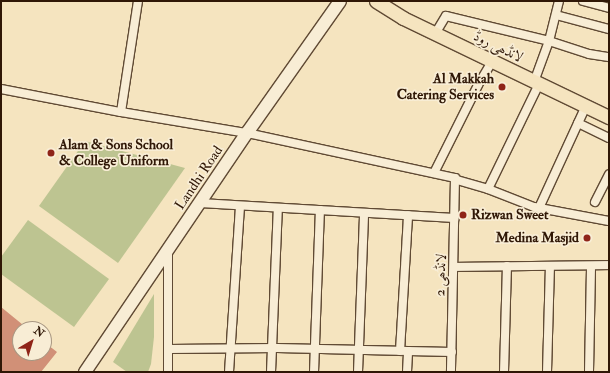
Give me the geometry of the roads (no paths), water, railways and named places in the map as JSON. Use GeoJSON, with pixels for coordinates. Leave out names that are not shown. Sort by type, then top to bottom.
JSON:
{"type":"FeatureCollection","features":[{"type":"Feature","properties":{"kind":"main road","name":"لانڈھی روڈ"},"geometry":{"type":"LineString","coordinates":[[376,1],[403,18],[435,34],[609,117]]}},
{"type":"Feature","properties":{"kind":"street"},"geometry":{"type":"LineString","coordinates":[[121,112],[138,1]]}},
{"type":"Feature","properties":{"kind":"street","name":"Landhi Road"},"geometry":{"type":"LineString","coordinates":[[85,372],[168,252],[247,133],[340,1]]}},
{"type":"Feature","properties":{"kind":"street"},"geometry":{"type":"LineString","coordinates":[[488,189],[536,83],[560,1]]}},
{"type":"Feature","properties":{"kind":"street"},"geometry":{"type":"LineString","coordinates":[[583,1],[609,8]]}},
{"type":"Feature","properties":{"kind":"street"},"geometry":{"type":"LineString","coordinates":[[556,15],[609,29]]}},
{"type":"Feature","properties":{"kind":"street"},"geometry":{"type":"LineString","coordinates":[[435,34],[446,16],[549,41],[589,54],[609,56]]}},
{"type":"Feature","properties":{"kind":"street"},"geometry":{"type":"LineString","coordinates":[[434,173],[478,85],[492,62]]}},
{"type":"Feature","properties":{"kind":"street"},"geometry":{"type":"LineString","coordinates":[[1,89],[121,112],[247,133],[434,173],[488,189],[539,208],[609,221]]}},
{"type":"Feature","properties":{"kind":"street"},"geometry":{"type":"LineString","coordinates":[[539,208],[586,106]]}},
{"type":"Feature","properties":{"kind":"street"},"geometry":{"type":"LineString","coordinates":[[578,123],[609,138]]}},
{"type":"Feature","properties":{"kind":"street"},"geometry":{"type":"LineString","coordinates":[[595,202],[609,174]]}},
{"type":"Feature","properties":{"kind":"street","name":"لانڈھی 2"},"geometry":{"type":"LineString","coordinates":[[451,372],[456,179]]}},
{"type":"Feature","properties":{"kind":"street"},"geometry":{"type":"LineString","coordinates":[[200,203],[455,218]]}},
{"type":"Feature","properties":{"kind":"street"},"geometry":{"type":"LineString","coordinates":[[229,372],[240,206]]}},
{"type":"Feature","properties":{"kind":"street"},"geometry":{"type":"LineString","coordinates":[[271,372],[278,208]]}},
{"type":"Feature","properties":{"kind":"street"},"geometry":{"type":"LineString","coordinates":[[314,372],[320,210]]}},
{"type":"Feature","properties":{"kind":"street"},"geometry":{"type":"LineString","coordinates":[[358,372],[364,213]]}},
{"type":"Feature","properties":{"kind":"street"},"geometry":{"type":"LineString","coordinates":[[407,372],[404,351],[408,215]]}},
{"type":"Feature","properties":{"kind":"street"},"geometry":{"type":"LineString","coordinates":[[168,252],[168,372]]}},
{"type":"Feature","properties":{"kind":"street"},"geometry":{"type":"LineString","coordinates":[[454,267],[609,265]]}},
{"type":"Feature","properties":{"kind":"street"},"geometry":{"type":"LineString","coordinates":[[504,372],[507,266]]}},
{"type":"Feature","properties":{"kind":"street"},"geometry":{"type":"LineString","coordinates":[[547,372],[550,266]]}},
{"type":"Feature","properties":{"kind":"street"},"geometry":{"type":"LineString","coordinates":[[589,372],[591,266]]}},
{"type":"Feature","properties":{"kind":"street"},"geometry":{"type":"LineString","coordinates":[[169,349],[271,348],[452,352]]}},
{"type":"Feature","properties":{"kind":"place","name":"Al Makkah Catering Services"},"geometry":{"type":"Point","coordinates":[502,87]}},
{"type":"Feature","properties":{"kind":"place","name":"Alam & Sons School & College Uniform"},"geometry":{"type":"Point","coordinates":[51,153]}},
{"type":"Feature","properties":{"kind":"place","name":"Rizwan Sweet"},"geometry":{"type":"Point","coordinates":[463,215]}},
{"type":"Feature","properties":{"kind":"place","name":"Medina Masjid"},"geometry":{"type":"Point","coordinates":[587,238]}}]}
